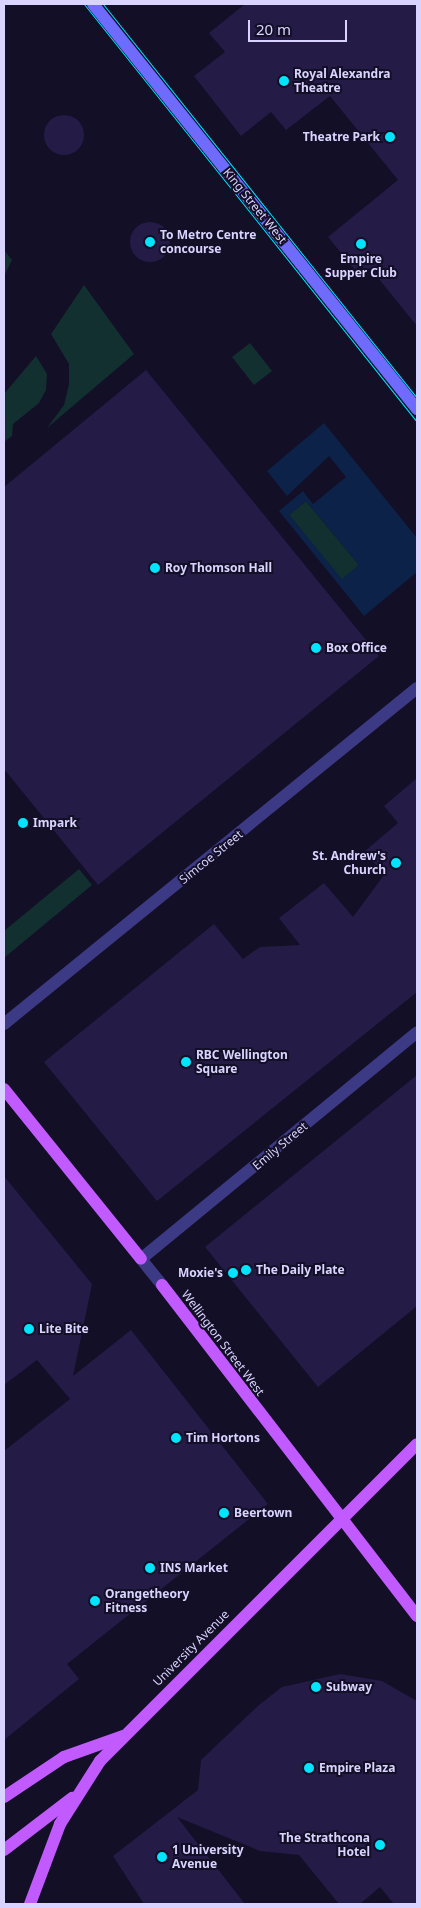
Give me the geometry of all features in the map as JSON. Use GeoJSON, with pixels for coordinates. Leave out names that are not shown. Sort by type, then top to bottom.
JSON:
{"type":"FeatureCollection","features":[{"type":"Feature","properties":{"kind":"main road","name":"King Street West"},"geometry":{"type":"LineString","coordinates":[[93,4],[417,409]]}},
{"type":"Feature","properties":{"kind":"main road","name":"Wellington Street West"},"geometry":{"type":"LineString","coordinates":[[4,1089],[141,1259]]}},
{"type":"Feature","properties":{"kind":"main road","name":"Wellington Street West"},"geometry":{"type":"LineString","coordinates":[[162,1285],[417,1616]]}},
{"type":"Feature","properties":{"kind":"main road","name":"University Avenue"},"geometry":{"type":"LineString","coordinates":[[30,1904],[45,1859],[74,1797],[122,1736],[340,1518],[417,1444]]}},
{"type":"Feature","properties":{"kind":"main road"},"geometry":{"type":"LineString","coordinates":[[4,1797],[64,1757],[122,1736]]}},
{"type":"Feature","properties":{"kind":"main road"},"geometry":{"type":"LineString","coordinates":[[4,1850],[74,1797]]}},
{"type":"Feature","properties":{"kind":"street","name":"Simcoe Street"},"geometry":{"type":"LineString","coordinates":[[4,1024],[417,688]]}},
{"type":"Feature","properties":{"kind":"street","name":"Emily Street"},"geometry":{"type":"LineString","coordinates":[[141,1259],[417,1032]]}},
{"type":"Feature","properties":{"kind":"street","name":"Wellington Street West"},"geometry":{"type":"LineString","coordinates":[[141,1259],[162,1285]]}},
{"type":"Feature","properties":{"kind":"green space"},"geometry":{"type":"Polygon","coordinates":[[[4,250],[12,260],[4,276],[4,250]]]}},
{"type":"Feature","properties":{"kind":"green space"},"geometry":{"type":"Polygon","coordinates":[[[84,285],[134,354],[47,428],[64,405],[69,384],[69,364],[51,334],[84,285]]]}},
{"type":"Feature","properties":{"kind":"green space"},"geometry":{"type":"Polygon","coordinates":[[[250,343],[272,371],[254,385],[232,357],[250,343]]]}},
{"type":"Feature","properties":{"kind":"green space"},"geometry":{"type":"Polygon","coordinates":[[[36,356],[47,374],[46,390],[39,403],[13,424],[12,436],[4,442],[4,394],[36,356]]]}},
{"type":"Feature","properties":{"kind":"green space"},"geometry":{"type":"Polygon","coordinates":[[[306,501],[359,565],[342,580],[289,515],[306,501]]]}},
{"type":"Feature","properties":{"kind":"green space"},"geometry":{"type":"Polygon","coordinates":[[[79,869],[92,885],[4,958],[4,931],[79,869]]]}},
{"type":"Feature","properties":{"kind":"water"},"geometry":{"type":"Polygon","coordinates":[[[324,423],[417,538],[417,572],[364,616],[279,511],[303,491],[313,504],[346,477],[329,456],[287,496],[267,471],[324,423]],[[306,501],[289,515],[342,579],[359,565],[306,501]]]}},
{"type":"Feature","properties":{"kind":"building"},"geometry":{"type":"Polygon","coordinates":[[[245,4],[417,4],[417,326],[370,268],[360,276],[328,237],[398,180],[330,96],[286,130],[271,112],[241,136],[194,76],[225,52],[209,33],[245,4]]]}},
{"type":"Feature","properties":{"kind":"building"},"geometry":{"type":"Polygon","coordinates":[[[68,115],[75,118],[81,124],[84,135],[83,143],[75,152],[68,155],[60,155],[53,152],[45,143],[44,131],[47,124],[56,116],[68,115]]]}},
{"type":"Feature","properties":{"kind":"building","name":"To Metro Centre concourse"},"geometry":{"type":"Polygon","coordinates":[[[154,222],[161,225],[167,231],[170,242],[169,250],[161,259],[154,262],[146,262],[139,259],[131,250],[130,238],[133,231],[142,223],[154,222]]]}},
{"type":"Feature","properties":{"kind":"building","name":"Roy Thomson Hall"},"geometry":{"type":"Polygon","coordinates":[[[146,370],[379,656],[98,885],[4,769],[4,487],[146,370]]]}},
{"type":"Feature","properties":{"kind":"building","name":"RBC Wellington Square"},"geometry":{"type":"Polygon","coordinates":[[[417,778],[417,992],[157,1201],[44,1062],[214,924],[243,959],[260,947],[300,945],[279,918],[324,883],[353,917],[384,875],[365,851],[398,823],[384,806],[417,778]]]}},
{"type":"Feature","properties":{"kind":"building"},"geometry":{"type":"Polygon","coordinates":[[[417,1075],[417,1306],[318,1387],[205,1247],[417,1075]]]}},
{"type":"Feature","properties":{"kind":"building"},"geometry":{"type":"Polygon","coordinates":[[[4,1176],[92,1284],[73,1376],[131,1330],[268,1504],[67,1664],[79,1679],[4,1740],[4,1451],[70,1399],[37,1360],[4,1385],[4,1176]]]}},
{"type":"Feature","properties":{"kind":"building"},"geometry":{"type":"Polygon","coordinates":[[[340,1674],[382,1681],[417,1701],[417,1904],[394,1904],[380,1887],[360,1904],[339,1904],[299,1855],[260,1851],[177,1817],[245,1904],[144,1904],[113,1856],[198,1790],[201,1760],[259,1705],[282,1687],[340,1674]]]}},
{"type":"Feature","properties":{"kind":"tram line"},"geometry":{"type":"LineString","coordinates":[[84,4],[417,422]]}},
{"type":"Feature","properties":{"kind":"tram line"},"geometry":{"type":"LineString","coordinates":[[103,4],[417,398]]}},
{"type":"Feature","properties":{"kind":"place","name":"Royal Alexandra Theatre"},"geometry":{"type":"Point","coordinates":[284,81]}},
{"type":"Feature","properties":{"kind":"place","name":"Theatre Park"},"geometry":{"type":"Point","coordinates":[390,137]}},
{"type":"Feature","properties":{"kind":"place","name":"To Metro Centre concourse"},"geometry":{"type":"Point","coordinates":[150,242]}},
{"type":"Feature","properties":{"kind":"place","name":"Empire Supper Club"},"geometry":{"type":"Point","coordinates":[361,244]}},
{"type":"Feature","properties":{"kind":"place","name":"Roy Thomson Hall"},"geometry":{"type":"Point","coordinates":[155,568]}},
{"type":"Feature","properties":{"kind":"place","name":"Box Office"},"geometry":{"type":"Point","coordinates":[316,648]}},
{"type":"Feature","properties":{"kind":"place","name":"Impark"},"geometry":{"type":"Point","coordinates":[23,823]}},
{"type":"Feature","properties":{"kind":"place","name":"St. Andrew's Church"},"geometry":{"type":"Point","coordinates":[396,863]}},
{"type":"Feature","properties":{"kind":"place","name":"RBC Wellington Square"},"geometry":{"type":"Point","coordinates":[186,1062]}},
{"type":"Feature","properties":{"kind":"place","name":"The Daily Plate"},"geometry":{"type":"Point","coordinates":[246,1270]}},
{"type":"Feature","properties":{"kind":"place","name":"Moxie's"},"geometry":{"type":"Point","coordinates":[233,1273]}},
{"type":"Feature","properties":{"kind":"place","name":"Lite Bite"},"geometry":{"type":"Point","coordinates":[29,1329]}},
{"type":"Feature","properties":{"kind":"place","name":"Tim Hortons"},"geometry":{"type":"Point","coordinates":[176,1438]}},
{"type":"Feature","properties":{"kind":"place","name":"Beertown"},"geometry":{"type":"Point","coordinates":[224,1513]}},
{"type":"Feature","properties":{"kind":"place","name":"INS Market"},"geometry":{"type":"Point","coordinates":[150,1568]}},
{"type":"Feature","properties":{"kind":"place","name":"Orangetheory Fitness"},"geometry":{"type":"Point","coordinates":[95,1601]}},
{"type":"Feature","properties":{"kind":"place","name":"Subway"},"geometry":{"type":"Point","coordinates":[316,1687]}},
{"type":"Feature","properties":{"kind":"place","name":"Empire Plaza"},"geometry":{"type":"Point","coordinates":[309,1768]}},
{"type":"Feature","properties":{"kind":"place","name":"The Strathcona Hotel"},"geometry":{"type":"Point","coordinates":[380,1845]}},
{"type":"Feature","properties":{"kind":"place","name":"1 University Avenue"},"geometry":{"type":"Point","coordinates":[162,1857]}}]}
